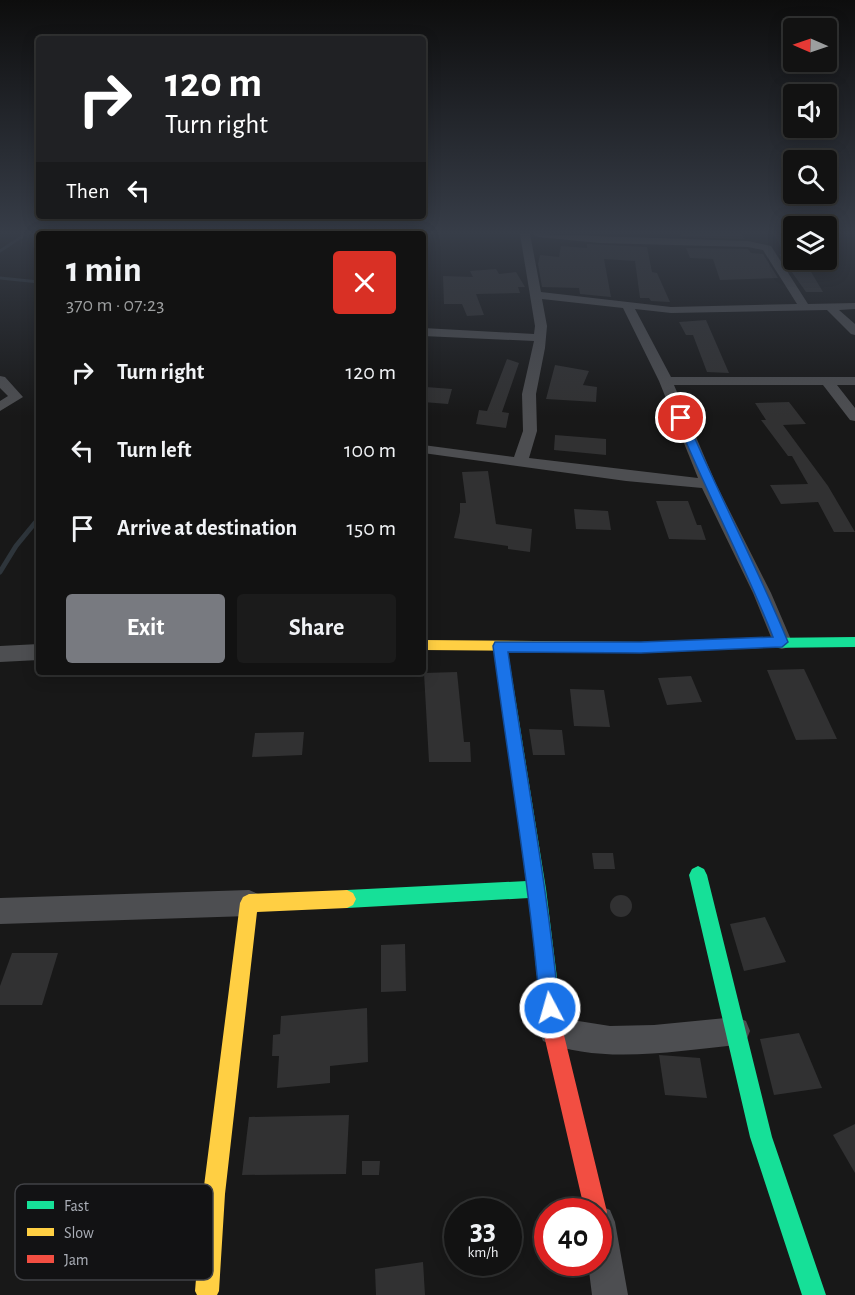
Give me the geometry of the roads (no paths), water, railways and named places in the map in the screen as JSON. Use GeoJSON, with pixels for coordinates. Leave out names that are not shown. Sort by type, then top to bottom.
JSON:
{"type":"FeatureCollection","features":[{"type":"Feature","properties":{"kind":"street"},"geometry":{"type":"LineString","coordinates":[[797,294],[805,307]]}},
{"type":"Feature","properties":{"kind":"street"},"geometry":{"type":"LineString","coordinates":[[520,462],[530,431],[529,394],[541,326],[536,295],[671,310],[855,306]]}},
{"type":"Feature","properties":{"kind":"street"},"geometry":{"type":"LineString","coordinates":[[628,306],[666,381],[708,484],[762,593],[782,642]]}},
{"type":"Feature","properties":{"kind":"street"},"geometry":{"type":"LineString","coordinates":[[830,307],[855,330]]}},
{"type":"Feature","properties":{"kind":"street"},"geometry":{"type":"LineString","coordinates":[[426,332],[539,338]]}},
{"type":"Feature","properties":{"kind":"street"},"geometry":{"type":"LineString","coordinates":[[0,380],[16,396],[0,407]]}},
{"type":"Feature","properties":{"kind":"street"},"geometry":{"type":"LineString","coordinates":[[666,381],[855,381]]}},
{"type":"Feature","properties":{"kind":"street"},"geometry":{"type":"LineString","coordinates":[[827,381],[855,417]]}},
{"type":"Feature","properties":{"kind":"street"},"geometry":{"type":"LineString","coordinates":[[426,449],[708,484]]}},
{"type":"Feature","properties":{"kind":"street"},"geometry":{"type":"LineString","coordinates":[[426,645],[641,647],[855,642]]}},
{"type":"Feature","properties":{"kind":"street"},"geometry":{"type":"LineString","coordinates":[[500,646],[537,889],[553,1031],[594,1198]]}},
{"type":"Feature","properties":{"kind":"street"},"geometry":{"type":"LineString","coordinates":[[0,654],[36,652]]}},
{"type":"Feature","properties":{"kind":"street"},"geometry":{"type":"LineString","coordinates":[[698,875],[761,1137],[814,1295]]}},
{"type":"Feature","properties":{"kind":"street"},"geometry":{"type":"LineString","coordinates":[[0,911],[453,895],[537,889]]}},
{"type":"Feature","properties":{"kind":"street"},"geometry":{"type":"LineString","coordinates":[[213,1208],[249,903]]}},
{"type":"Feature","properties":{"kind":"street"},"geometry":{"type":"LineString","coordinates":[[553,1031],[610,1040],[654,1039],[736,1031]]}},
{"type":"Feature","properties":{"kind":"street"},"geometry":{"type":"LineString","coordinates":[[607,1276],[610,1295]]}},
{"type":"Feature","properties":{"kind":"street"},"geometry":{"type":"LineString","coordinates":[[207,1291],[208,1280]]}},
{"type":"Feature","properties":{"kind":"waterway"},"geometry":{"type":"LineString","coordinates":[[0,572],[16,546],[36,522]]}}]}
